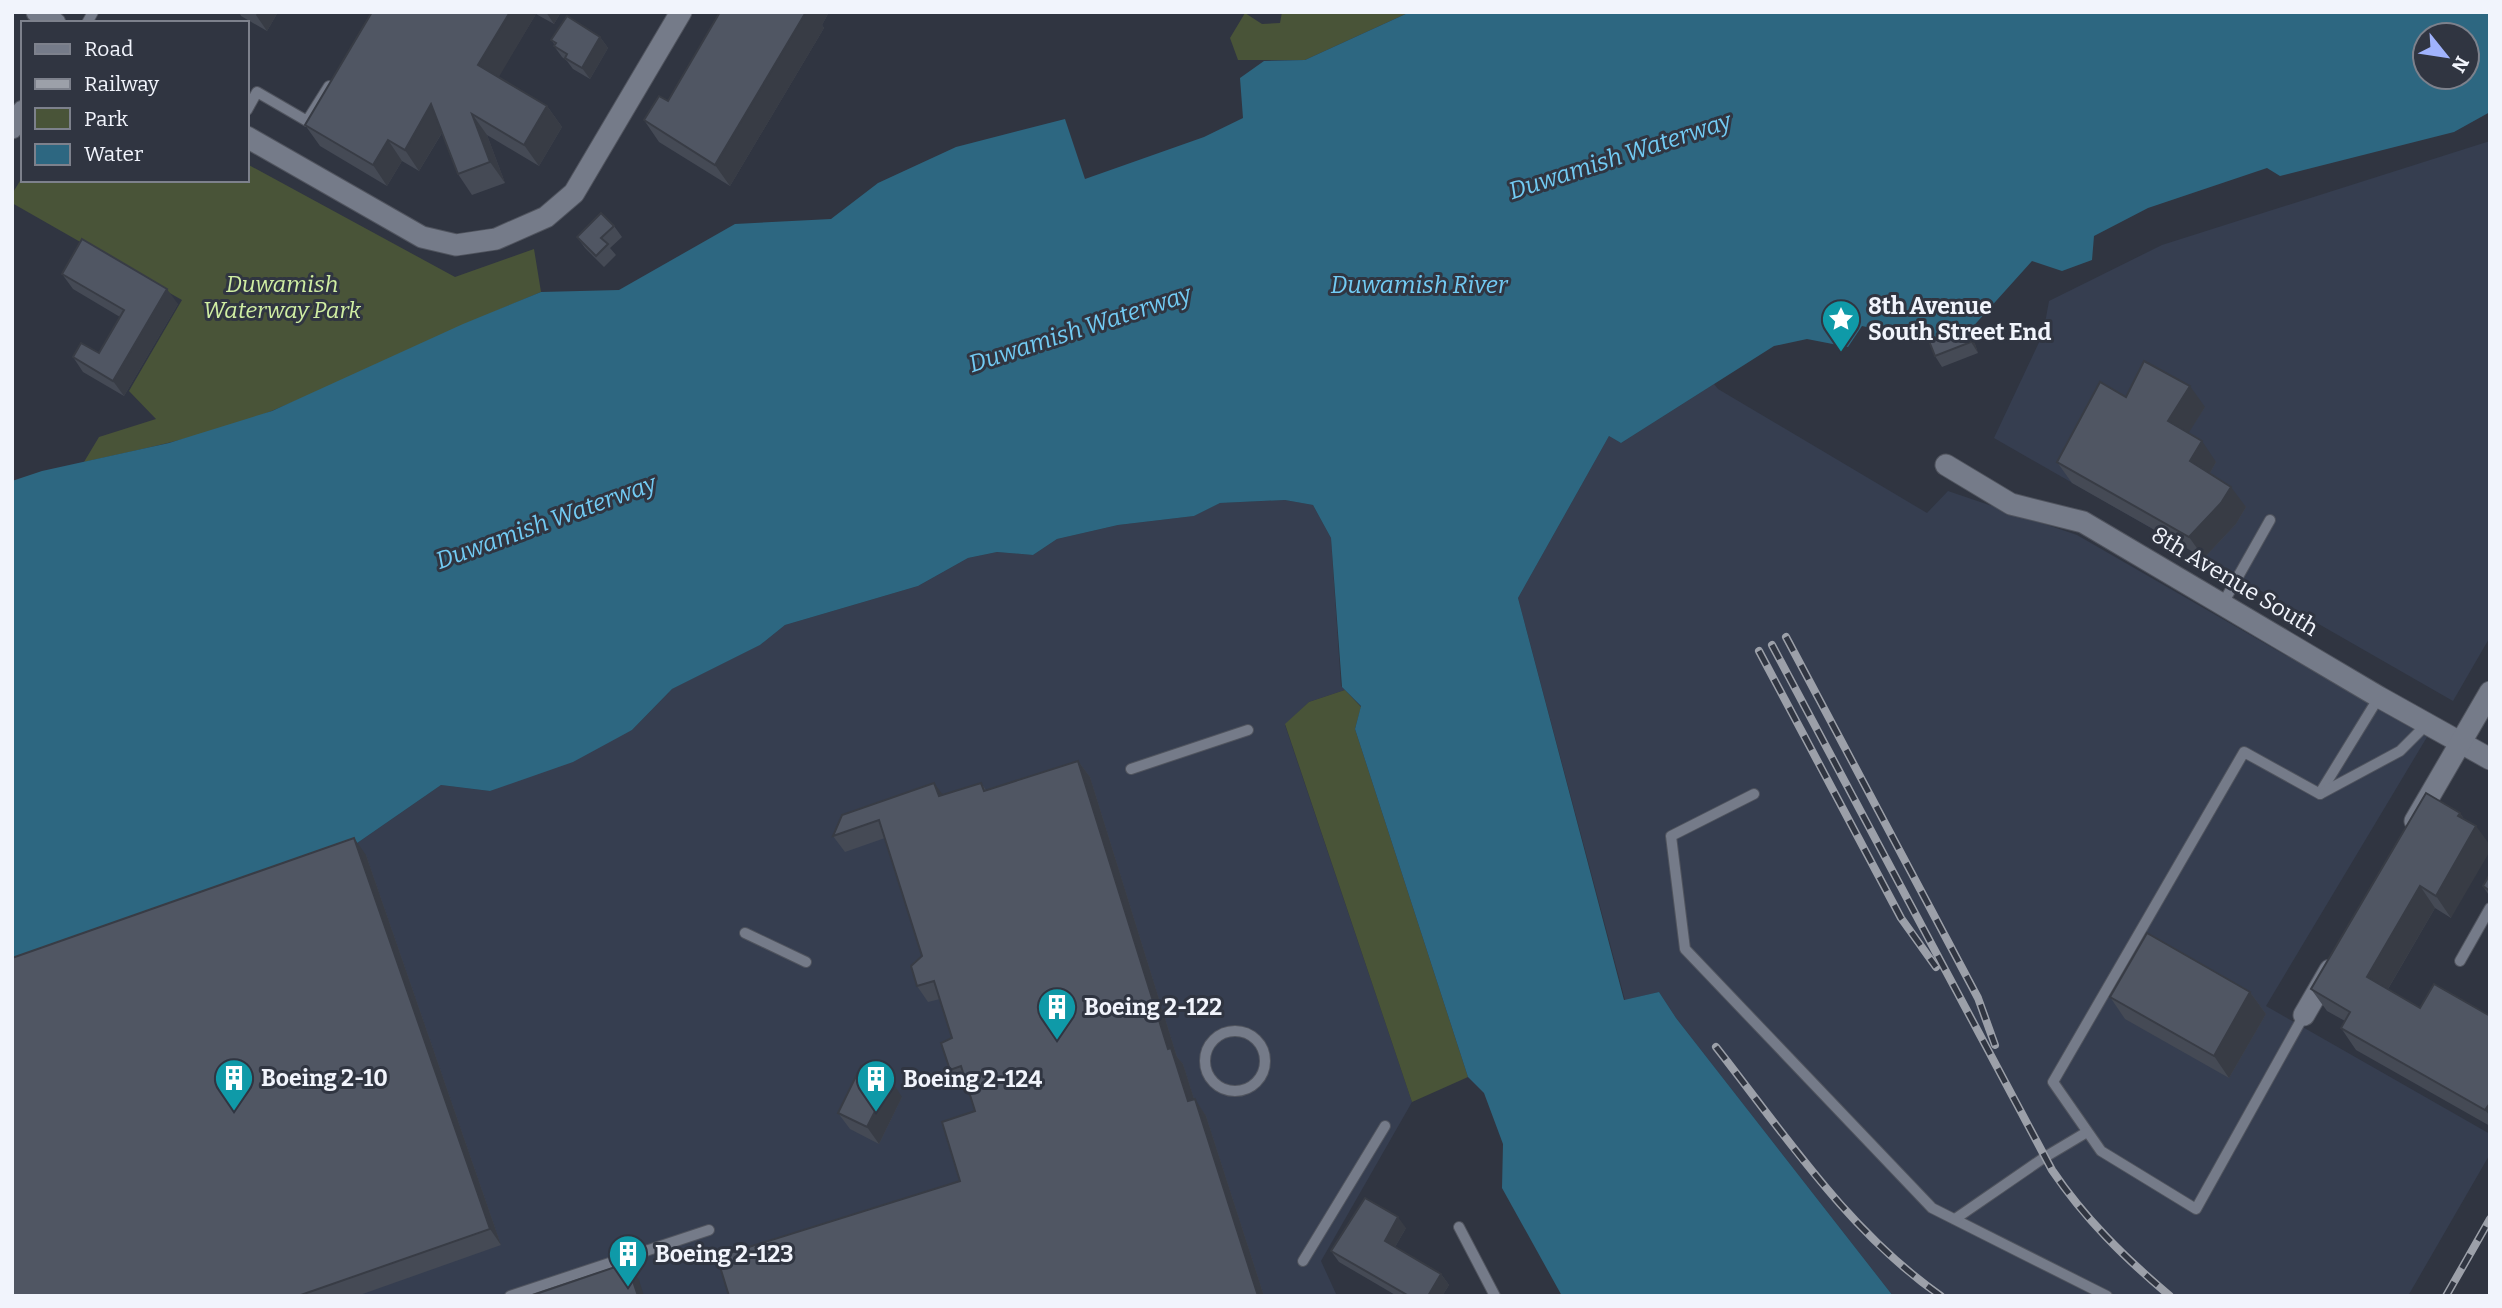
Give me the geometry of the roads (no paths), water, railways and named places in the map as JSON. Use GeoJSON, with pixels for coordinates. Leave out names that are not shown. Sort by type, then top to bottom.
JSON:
{"type":"FeatureCollection","features":[{"type":"Feature","properties":{"kind":"street"},"geometry":{"type":"LineString","coordinates":[[248,137],[422,237],[456,245],[496,239],[546,218],[574,193],[681,12]]}},
{"type":"Feature","properties":{"kind":"street","name":"8th Avenue South"},"geometry":{"type":"LineString","coordinates":[[1946,466],[2011,504],[2083,522],[2379,697],[2490,759]]}},
{"type":"Feature","properties":{"kind":"street"},"geometry":{"type":"LineString","coordinates":[[2406,838],[2490,692]]}},
{"type":"Feature","properties":{"kind":"street"},"geometry":{"type":"LineString","coordinates":[[2304,1015],[2338,956]]}},
{"type":"Feature","properties":{"kind":"lane"},"geometry":{"type":"LineString","coordinates":[[248,108],[257,92],[307,121],[334,78]]}},
{"type":"Feature","properties":{"kind":"lane"},"geometry":{"type":"LineString","coordinates":[[2222,604],[2270,520]]}},
{"type":"Feature","properties":{"kind":"lane"},"geometry":{"type":"LineString","coordinates":[[2320,794],[2379,697]]}},
{"type":"Feature","properties":{"kind":"lane"},"geometry":{"type":"LineString","coordinates":[[2320,794],[2400,751],[2427,724]]}},
{"type":"Feature","properties":{"kind":"lane"},"geometry":{"type":"LineString","coordinates":[[1131,769],[1248,730]]}},
{"type":"Feature","properties":{"kind":"lane"},"geometry":{"type":"LineString","coordinates":[[2304,1015],[2196,1209],[2101,1151],[2053,1082],[2244,752],[2320,794]]}},
{"type":"Feature","properties":{"kind":"lane"},"geometry":{"type":"LineString","coordinates":[[1754,794],[1671,836],[1685,949],[1932,1208],[2107,1296]]}},
{"type":"Feature","properties":{"kind":"lane"},"geometry":{"type":"LineString","coordinates":[[2460,961],[2490,908]]}},
{"type":"Feature","properties":{"kind":"lane"},"geometry":{"type":"LineString","coordinates":[[746,933],[806,962]]}},
{"type":"Feature","properties":{"kind":"lane"},"geometry":{"type":"LineString","coordinates":[[1227,1031],[1247,1033],[1256,1039],[1265,1056],[1265,1067],[1261,1076],[1245,1089],[1236,1091],[1217,1086],[1206,1070],[1204,1060],[1211,1042],[1227,1031]]}},
{"type":"Feature","properties":{"kind":"lane"},"geometry":{"type":"LineString","coordinates":[[1303,1261],[1385,1126]]}},
{"type":"Feature","properties":{"kind":"lane"},"geometry":{"type":"LineString","coordinates":[[1955,1219],[2045,1157],[2087,1132]]}},
{"type":"Feature","properties":{"kind":"lane"},"geometry":{"type":"LineString","coordinates":[[1459,1227],[1495,1296]]}},
{"type":"Feature","properties":{"kind":"lane"},"geometry":{"type":"LineString","coordinates":[[511,1296],[709,1230]]}},
{"type":"Feature","properties":{"kind":"water","name":"Duwamish River"},"geometry":{"type":"Polygon","coordinates":[[[1410,12],[2490,12],[2490,112],[2454,132],[2280,176],[2267,168],[2148,208],[2094,236],[2092,260],[2062,271],[2032,261],[1969,331],[1935,342],[1862,326],[1848,347],[1807,339],[1774,346],[1621,443],[1609,436],[1518,598],[1624,1000],[1659,992],[1676,1018],[1893,1296],[1562,1296],[1502,1188],[1503,1144],[1484,1093],[1468,1077],[1355,729],[1361,706],[1342,687],[1331,538],[1313,505],[1285,500],[1220,503],[1194,516],[1118,525],[1057,539],[1033,555],[997,552],[968,558],[918,586],[785,625],[760,645],[672,689],[632,730],[573,762],[490,791],[441,785],[334,859],[12,970],[12,481],[42,471],[169,443],[272,411],[463,324],[541,292],[619,290],[735,224],[831,219],[878,183],[956,147],[1065,119],[1085,179],[1204,137],[1243,118],[1240,78],[1264,61],[1305,60],[1410,12]]]}},
{"type":"Feature","properties":{"kind":"railway"},"geometry":{"type":"LineString","coordinates":[[1786,637],[1978,998],[1995,1045]]}},
{"type":"Feature","properties":{"kind":"railway"},"geometry":{"type":"LineString","coordinates":[[1772,645],[2052,1170],[2106,1237],[2170,1296]]}},
{"type":"Feature","properties":{"kind":"railway"},"geometry":{"type":"LineString","coordinates":[[1759,651],[1901,918],[1936,967]]}},
{"type":"Feature","properties":{"kind":"railway"},"geometry":{"type":"LineString","coordinates":[[1716,1047],[1793,1148],[1848,1212],[1908,1271],[1941,1296]]}},
{"type":"Feature","properties":{"kind":"railway"},"geometry":{"type":"LineString","coordinates":[[2446,1296],[2490,1219]]}},
{"type":"Feature","properties":{"kind":"place","name":"8th Avenue South Street End"},"geometry":{"type":"Point","coordinates":[1841,353]}},
{"type":"Feature","properties":{"kind":"place","name":"Boeing 2-122"},"geometry":{"type":"Point","coordinates":[1057,1041]}},
{"type":"Feature","properties":{"kind":"place","name":"Boeing 2-10"},"geometry":{"type":"Point","coordinates":[234,1112]}},
{"type":"Feature","properties":{"kind":"place","name":"Boeing 2-124"},"geometry":{"type":"Point","coordinates":[876,1113]}},
{"type":"Feature","properties":{"kind":"place","name":"Boeing 2-123"},"geometry":{"type":"Point","coordinates":[628,1288]}},
{"type":"Feature","properties":{"kind":"water label","name":"Duwamish Waterway"},"geometry":{"type":"Point","coordinates":[1620,156]}},
{"type":"Feature","properties":{"kind":"water label","name":"Duwamish Waterway"},"geometry":{"type":"Point","coordinates":[1080,329]}},
{"type":"Feature","properties":{"kind":"water label","name":"Duwamish Waterway"},"geometry":{"type":"Point","coordinates":[546,522]}},
{"type":"Feature","properties":{"kind":"park label","name":"Duwamish Waterway Park"},"geometry":{"type":"Point","coordinates":[282,297]}}]}
